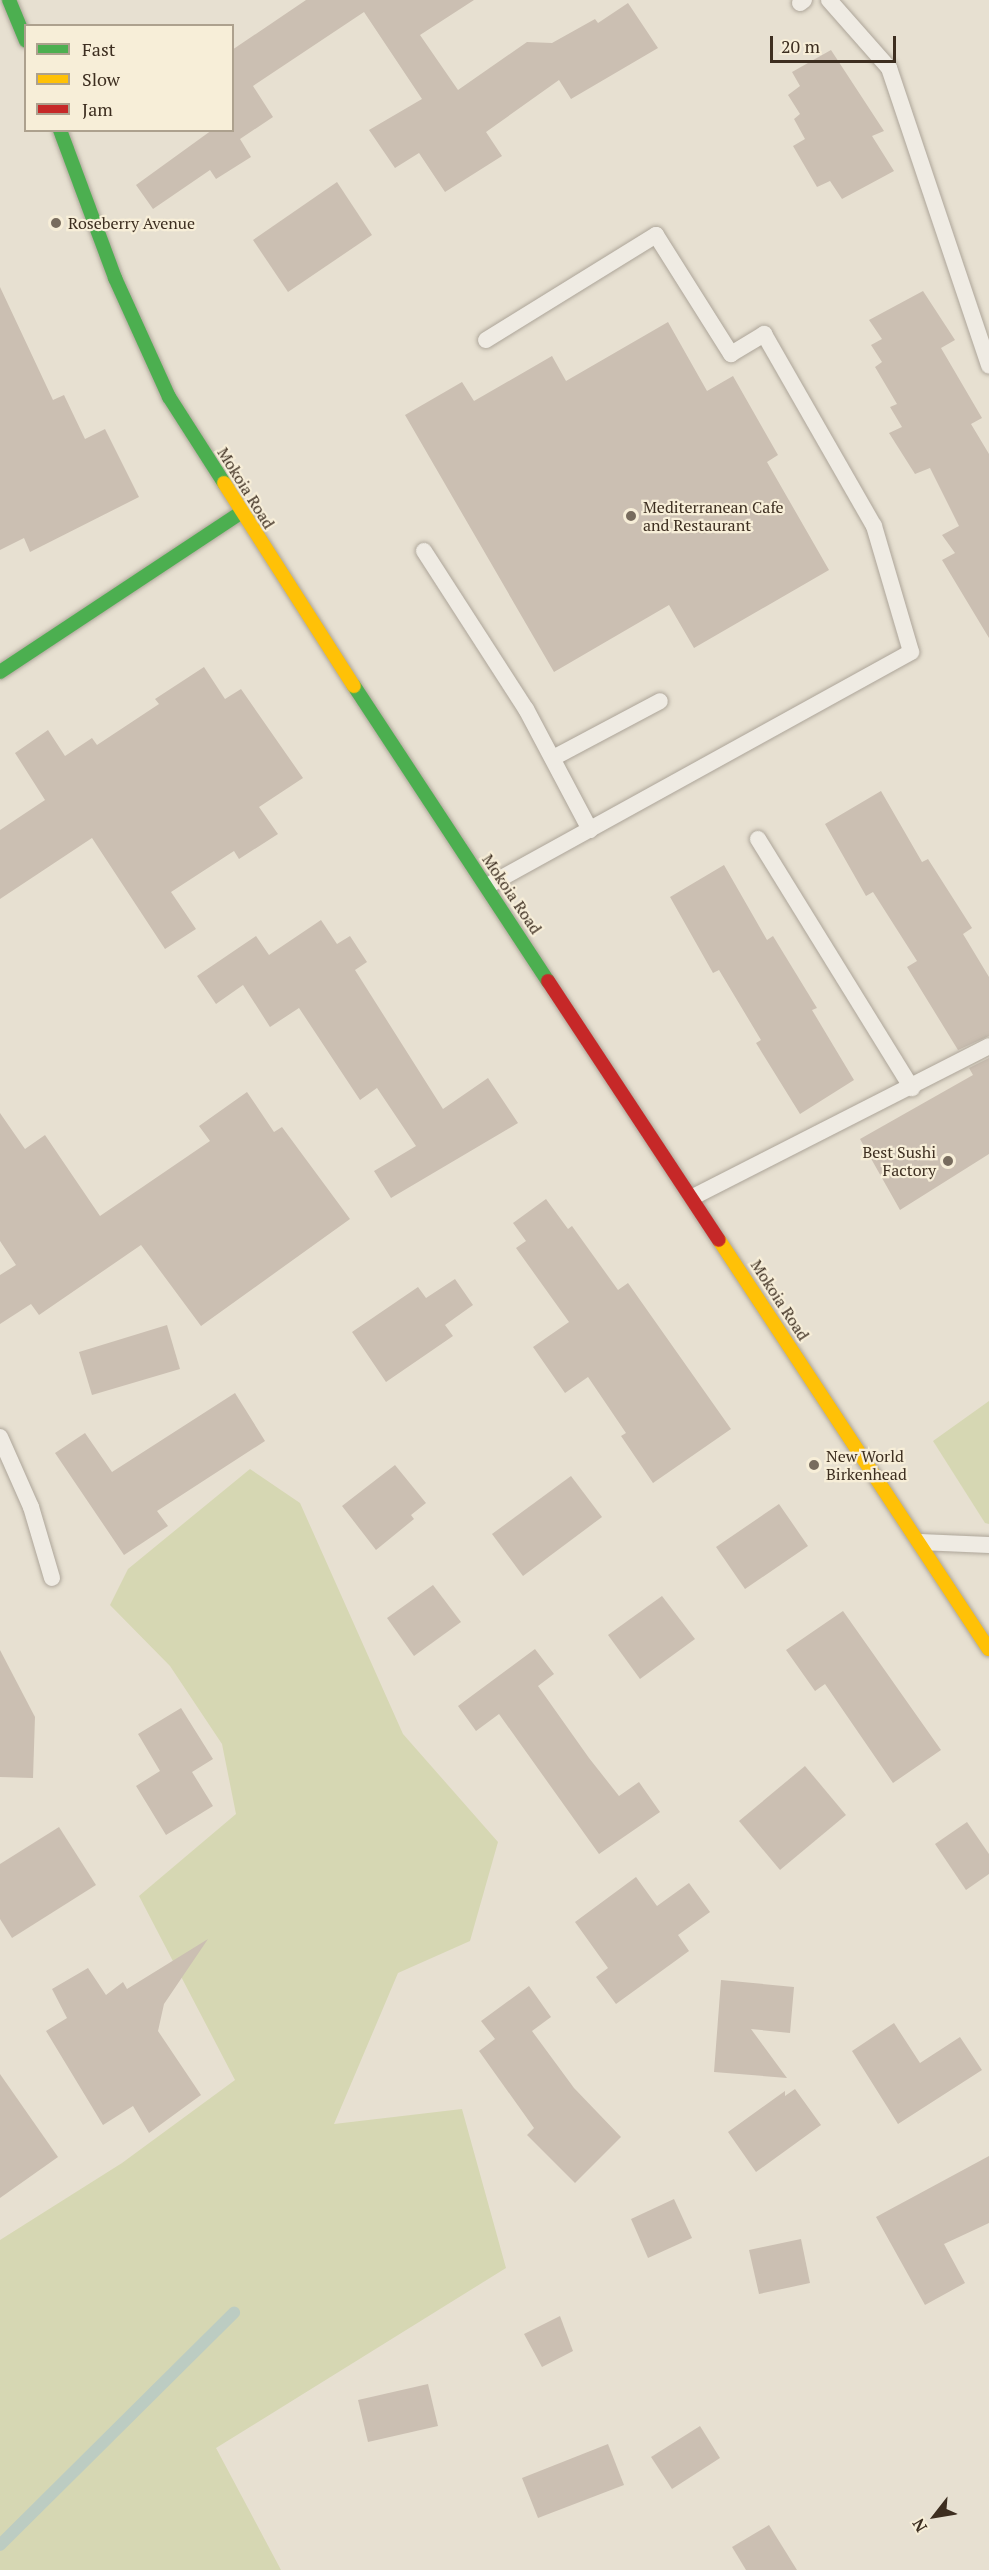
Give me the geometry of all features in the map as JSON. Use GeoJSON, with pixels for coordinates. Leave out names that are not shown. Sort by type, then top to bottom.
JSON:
{"type":"FeatureCollection","features":[{"type":"Feature","properties":{"kind":"main road"},"geometry":{"type":"LineString","coordinates":[[9,0],[24,36]]}},
{"type":"Feature","properties":{"kind":"main road","name":"Mokoia Road"},"geometry":{"type":"LineString","coordinates":[[61,132],[115,278],[169,397],[242,512],[989,1649]]}},
{"type":"Feature","properties":{"kind":"main road"},"geometry":{"type":"LineString","coordinates":[[0,672],[242,512]]}},
{"type":"Feature","properties":{"kind":"lane"},"geometry":{"type":"LineString","coordinates":[[829,0],[889,68],[989,366]]}},
{"type":"Feature","properties":{"kind":"lane"},"geometry":{"type":"LineString","coordinates":[[486,340],[656,234],[730,354],[764,334],[874,526],[911,652],[487,886]]}},
{"type":"Feature","properties":{"kind":"lane"},"geometry":{"type":"LineString","coordinates":[[424,551],[526,709],[590,830]]}},
{"type":"Feature","properties":{"kind":"lane"},"geometry":{"type":"LineString","coordinates":[[552,758],[660,701]]}},
{"type":"Feature","properties":{"kind":"lane"},"geometry":{"type":"LineString","coordinates":[[758,839],[912,1088]]}},
{"type":"Feature","properties":{"kind":"lane"},"geometry":{"type":"LineString","coordinates":[[693,1197],[912,1088],[989,1046]]}},
{"type":"Feature","properties":{"kind":"lane"},"geometry":{"type":"LineString","coordinates":[[0,1437],[31,1507],[52,1578]]}},
{"type":"Feature","properties":{"kind":"lane"},"geometry":{"type":"LineString","coordinates":[[920,1542],[989,1545]]}},
{"type":"Feature","properties":{"kind":"green space"},"geometry":{"type":"Polygon","coordinates":[[[989,1401],[989,1524],[985,1523],[933,1441],[989,1401]]]}},
{"type":"Feature","properties":{"kind":"green space"},"geometry":{"type":"Polygon","coordinates":[[[250,1469],[300,1503],[403,1734],[498,1842],[470,1941],[398,1973],[334,2124],[462,2109],[506,2268],[216,2448],[281,2570],[0,2570],[0,2240],[122,2163],[235,2080],[139,1896],[236,1814],[222,1744],[170,1666],[110,1605],[128,1569],[250,1469]]]}},
{"type":"Feature","properties":{"kind":"building"},"geometry":{"type":"Polygon","coordinates":[[[306,0],[474,0],[420,35],[458,90],[527,42],[552,43],[595,19],[598,23],[628,3],[658,48],[571,99],[559,80],[486,132],[502,156],[445,192],[419,153],[395,168],[369,130],[422,99],[364,12],[253,86],[273,117],[240,139],[251,157],[216,179],[210,170],[153,209],[136,185],[209,132],[234,132],[234,49],[306,0]]]}},
{"type":"Feature","properties":{"kind":"building"},"geometry":{"type":"Polygon","coordinates":[[[831,50],[884,131],[872,136],[894,171],[842,199],[830,181],[817,187],[793,146],[805,139],[794,119],[800,114],[788,95],[800,86],[792,72],[831,50]]]}},
{"type":"Feature","properties":{"kind":"building"},"geometry":{"type":"Polygon","coordinates":[[[337,182],[372,235],[288,292],[253,240],[337,182]]]}},
{"type":"Feature","properties":{"kind":"building"},"geometry":{"type":"Polygon","coordinates":[[[0,287],[53,400],[64,395],[85,439],[105,429],[139,497],[30,552],[24,538],[0,550],[0,287]]]}},
{"type":"Feature","properties":{"kind":"building"},"geometry":{"type":"Polygon","coordinates":[[[923,291],[955,340],[941,348],[982,418],[971,424],[989,454],[989,638],[942,560],[955,553],[942,535],[959,526],[930,468],[915,474],[889,433],[902,427],[890,407],[897,404],[875,367],[882,362],[871,345],[882,339],[869,320],[923,291]]]}},
{"type":"Feature","properties":{"kind":"building","name":"Mediterranean Cafe and Restaurant"},"geometry":{"type":"Polygon","coordinates":[[[668,322],[707,391],[733,376],[778,455],[767,462],[829,570],[694,648],[669,605],[554,672],[405,415],[462,382],[474,401],[552,356],[566,381],[668,322]]]}},
{"type":"Feature","properties":{"kind":"building"},"geometry":{"type":"Polygon","coordinates":[[[204,667],[225,699],[241,689],[303,778],[259,807],[278,834],[239,859],[234,851],[171,892],[196,929],[165,949],[92,838],[0,899],[0,830],[45,800],[15,753],[48,730],[65,756],[92,738],[97,745],[159,704],[155,699],[204,667]]]}},
{"type":"Feature","properties":{"kind":"building"},"geometry":{"type":"Polygon","coordinates":[[[881,791],[922,862],[928,859],[972,928],[963,934],[989,977],[989,1036],[958,1050],[907,967],[917,961],[873,892],[866,896],[825,824],[881,791]]]}},
{"type":"Feature","properties":{"kind":"building"},"geometry":{"type":"Polygon","coordinates":[[[724,865],[767,940],[773,936],[817,1008],[812,1010],[854,1080],[800,1114],[756,1043],[761,1040],[719,970],[713,973],[670,897],[724,865]]]}},
{"type":"Feature","properties":{"kind":"building"},"geometry":{"type":"Polygon","coordinates":[[[321,920],[337,944],[350,936],[367,962],[355,970],[443,1109],[488,1078],[518,1123],[391,1198],[374,1171],[416,1146],[377,1088],[360,1100],[299,1008],[270,1027],[243,985],[216,1004],[197,976],[256,936],[269,955],[321,920]]]}},
{"type":"Feature","properties":{"kind":"building"},"geometry":{"type":"Polygon","coordinates":[[[989,1058],[989,1154],[900,1210],[860,1139],[973,1075],[969,1068],[989,1058]]]}},
{"type":"Feature","properties":{"kind":"building"},"geometry":{"type":"Polygon","coordinates":[[[247,1092],[274,1132],[282,1127],[350,1219],[201,1326],[141,1245],[39,1315],[31,1304],[0,1324],[0,1275],[16,1265],[0,1241],[0,1113],[25,1149],[45,1135],[100,1216],[210,1141],[199,1126],[247,1092]]]}},
{"type":"Feature","properties":{"kind":"building"},"geometry":{"type":"Polygon","coordinates":[[[546,1199],[568,1229],[572,1226],[618,1290],[628,1283],[731,1429],[653,1483],[621,1436],[626,1433],[588,1377],[565,1393],[533,1347],[569,1322],[516,1248],[526,1241],[513,1223],[546,1199]]]}},
{"type":"Feature","properties":{"kind":"building"},"geometry":{"type":"Polygon","coordinates":[[[455,1279],[473,1305],[445,1325],[453,1336],[386,1382],[352,1332],[418,1287],[426,1298],[455,1279]]]}},
{"type":"Feature","properties":{"kind":"building"},"geometry":{"type":"Polygon","coordinates":[[[167,1325],[180,1369],[92,1395],[79,1352],[167,1325]]]}},
{"type":"Feature","properties":{"kind":"building"},"geometry":{"type":"Polygon","coordinates":[[[235,1393],[265,1441],[157,1511],[168,1526],[124,1555],[55,1453],[85,1433],[112,1472],[235,1393]]]}},
{"type":"Feature","properties":{"kind":"building"},"geometry":{"type":"Polygon","coordinates":[[[395,1465],[426,1503],[411,1515],[414,1519],[376,1550],[342,1506],[395,1465]]]}},
{"type":"Feature","properties":{"kind":"building"},"geometry":{"type":"Polygon","coordinates":[[[571,1476],[602,1517],[523,1576],[492,1534],[571,1476]]]}},
{"type":"Feature","properties":{"kind":"building"},"geometry":{"type":"Polygon","coordinates":[[[779,1504],[808,1546],[745,1589],[716,1547],[779,1504]]]}},
{"type":"Feature","properties":{"kind":"building"},"geometry":{"type":"Polygon","coordinates":[[[433,1585],[461,1622],[414,1656],[387,1618],[433,1585]]]}},
{"type":"Feature","properties":{"kind":"building"},"geometry":{"type":"Polygon","coordinates":[[[662,1596],[695,1639],[640,1679],[608,1635],[662,1596]]]}},
{"type":"Feature","properties":{"kind":"building"},"geometry":{"type":"Polygon","coordinates":[[[843,1611],[941,1750],[893,1783],[825,1684],[815,1691],[786,1650],[843,1611]]]}},
{"type":"Feature","properties":{"kind":"building"},"geometry":{"type":"Polygon","coordinates":[[[535,1649],[554,1674],[538,1686],[589,1758],[619,1796],[639,1782],[660,1812],[599,1854],[499,1714],[476,1731],[458,1706],[535,1649]]]}},
{"type":"Feature","properties":{"kind":"building"},"geometry":{"type":"Polygon","coordinates":[[[0,1650],[35,1717],[33,1778],[0,1777],[0,1650]]]}},
{"type":"Feature","properties":{"kind":"building"},"geometry":{"type":"Polygon","coordinates":[[[181,1708],[213,1759],[192,1772],[213,1806],[166,1835],[136,1786],[160,1771],[138,1734],[181,1708]]]}},
{"type":"Feature","properties":{"kind":"building"},"geometry":{"type":"Polygon","coordinates":[[[805,1766],[846,1815],[780,1870],[739,1821],[805,1766]]]}},
{"type":"Feature","properties":{"kind":"building"},"geometry":{"type":"Polygon","coordinates":[[[967,1822],[989,1854],[989,1874],[966,1890],[935,1844],[967,1822]]]}},
{"type":"Feature","properties":{"kind":"building"},"geometry":{"type":"Polygon","coordinates":[[[59,1827],[96,1885],[12,1938],[0,1919],[0,1864],[59,1827]]]}},
{"type":"Feature","properties":{"kind":"building"},"geometry":{"type":"Polygon","coordinates":[[[636,1877],[657,1906],[689,1883],[710,1912],[678,1935],[689,1951],[616,2004],[596,1977],[608,1968],[575,1922],[636,1877]]]}},
{"type":"Feature","properties":{"kind":"building"},"geometry":{"type":"Polygon","coordinates":[[[208,1939],[164,2004],[158,2031],[201,2095],[149,2133],[133,2106],[103,2125],[46,2031],[67,2018],[52,1989],[88,1968],[106,1995],[123,1982],[127,1989],[208,1939]]]}},
{"type":"Feature","properties":{"kind":"building"},"geometry":{"type":"Polygon","coordinates":[[[721,1980],[794,1987],[790,2033],[751,2029],[787,2078],[714,2072],[721,1980]]]}},
{"type":"Feature","properties":{"kind":"building"},"geometry":{"type":"Polygon","coordinates":[[[529,1986],[551,2017],[532,2031],[574,2088],[621,2137],[575,2183],[527,2135],[534,2128],[479,2051],[495,2039],[481,2021],[529,1986]]]}},
{"type":"Feature","properties":{"kind":"building"},"geometry":{"type":"Polygon","coordinates":[[[894,2023],[920,2063],[960,2037],[982,2070],[898,2124],[852,2051],[894,2023]]]}},
{"type":"Feature","properties":{"kind":"building"},"geometry":{"type":"Polygon","coordinates":[[[0,2074],[58,2157],[0,2198],[0,2074]]]}},
{"type":"Feature","properties":{"kind":"building"},"geometry":{"type":"Polygon","coordinates":[[[795,2089],[821,2125],[756,2172],[728,2132],[785,2091],[785,2096],[795,2089]]]}},
{"type":"Feature","properties":{"kind":"building"},"geometry":{"type":"Polygon","coordinates":[[[989,2156],[989,2223],[944,2244],[965,2283],[925,2305],[876,2217],[989,2156]]]}},
{"type":"Feature","properties":{"kind":"building"},"geometry":{"type":"Polygon","coordinates":[[[674,2199],[692,2238],[648,2258],[631,2219],[674,2199]]]}},
{"type":"Feature","properties":{"kind":"building"},"geometry":{"type":"Polygon","coordinates":[[[801,2239],[810,2283],[759,2294],[749,2250],[801,2239]]]}},
{"type":"Feature","properties":{"kind":"building"},"geometry":{"type":"Polygon","coordinates":[[[560,2316],[573,2351],[542,2367],[524,2334],[560,2316]]]}},
{"type":"Feature","properties":{"kind":"building"},"geometry":{"type":"Polygon","coordinates":[[[428,2384],[438,2426],[368,2442],[358,2400],[428,2384]]]}},
{"type":"Feature","properties":{"kind":"building"},"geometry":{"type":"Polygon","coordinates":[[[700,2426],[720,2458],[672,2489],[651,2457],[700,2426]]]}},
{"type":"Feature","properties":{"kind":"building"},"geometry":{"type":"Polygon","coordinates":[[[608,2444],[624,2485],[538,2518],[522,2478],[608,2444]]]}},
{"type":"Feature","properties":{"kind":"building"},"geometry":{"type":"Polygon","coordinates":[[[769,2525],[797,2570],[746,2570],[732,2547],[769,2525]]]}},
{"type":"Feature","properties":{"kind":"waterway"},"geometry":{"type":"LineString","coordinates":[[0,2545],[234,2313]]}},
{"type":"Feature","properties":{"kind":"traffic: fast"},"geometry":{"type":"LineString","coordinates":[[9,0],[24,36]]}},
{"type":"Feature","properties":{"kind":"traffic: fast"},"geometry":{"type":"LineString","coordinates":[[61,132],[115,278],[169,397],[224,483]]}},
{"type":"Feature","properties":{"kind":"traffic: fast"},"geometry":{"type":"LineString","coordinates":[[0,672],[242,512]]}},
{"type":"Feature","properties":{"kind":"traffic: fast"},"geometry":{"type":"LineString","coordinates":[[354,686],[548,981]]}},
{"type":"Feature","properties":{"kind":"traffic: slow"},"geometry":{"type":"LineString","coordinates":[[224,483],[354,686]]}},
{"type":"Feature","properties":{"kind":"traffic: slow"},"geometry":{"type":"LineString","coordinates":[[719,1240],[989,1649]]}},
{"type":"Feature","properties":{"kind":"traffic: jam"},"geometry":{"type":"LineString","coordinates":[[548,981],[719,1240]]}},
{"type":"Feature","properties":{"kind":"place","name":"Roseberry Avenue"},"geometry":{"type":"Point","coordinates":[56,223]}},
{"type":"Feature","properties":{"kind":"place","name":"Mediterranean Cafe and Restaurant"},"geometry":{"type":"Point","coordinates":[631,516]}},
{"type":"Feature","properties":{"kind":"place","name":"Best Sushi Factory"},"geometry":{"type":"Point","coordinates":[948,1161]}},
{"type":"Feature","properties":{"kind":"place","name":"New World Birkenhead"},"geometry":{"type":"Point","coordinates":[814,1465]}}]}
